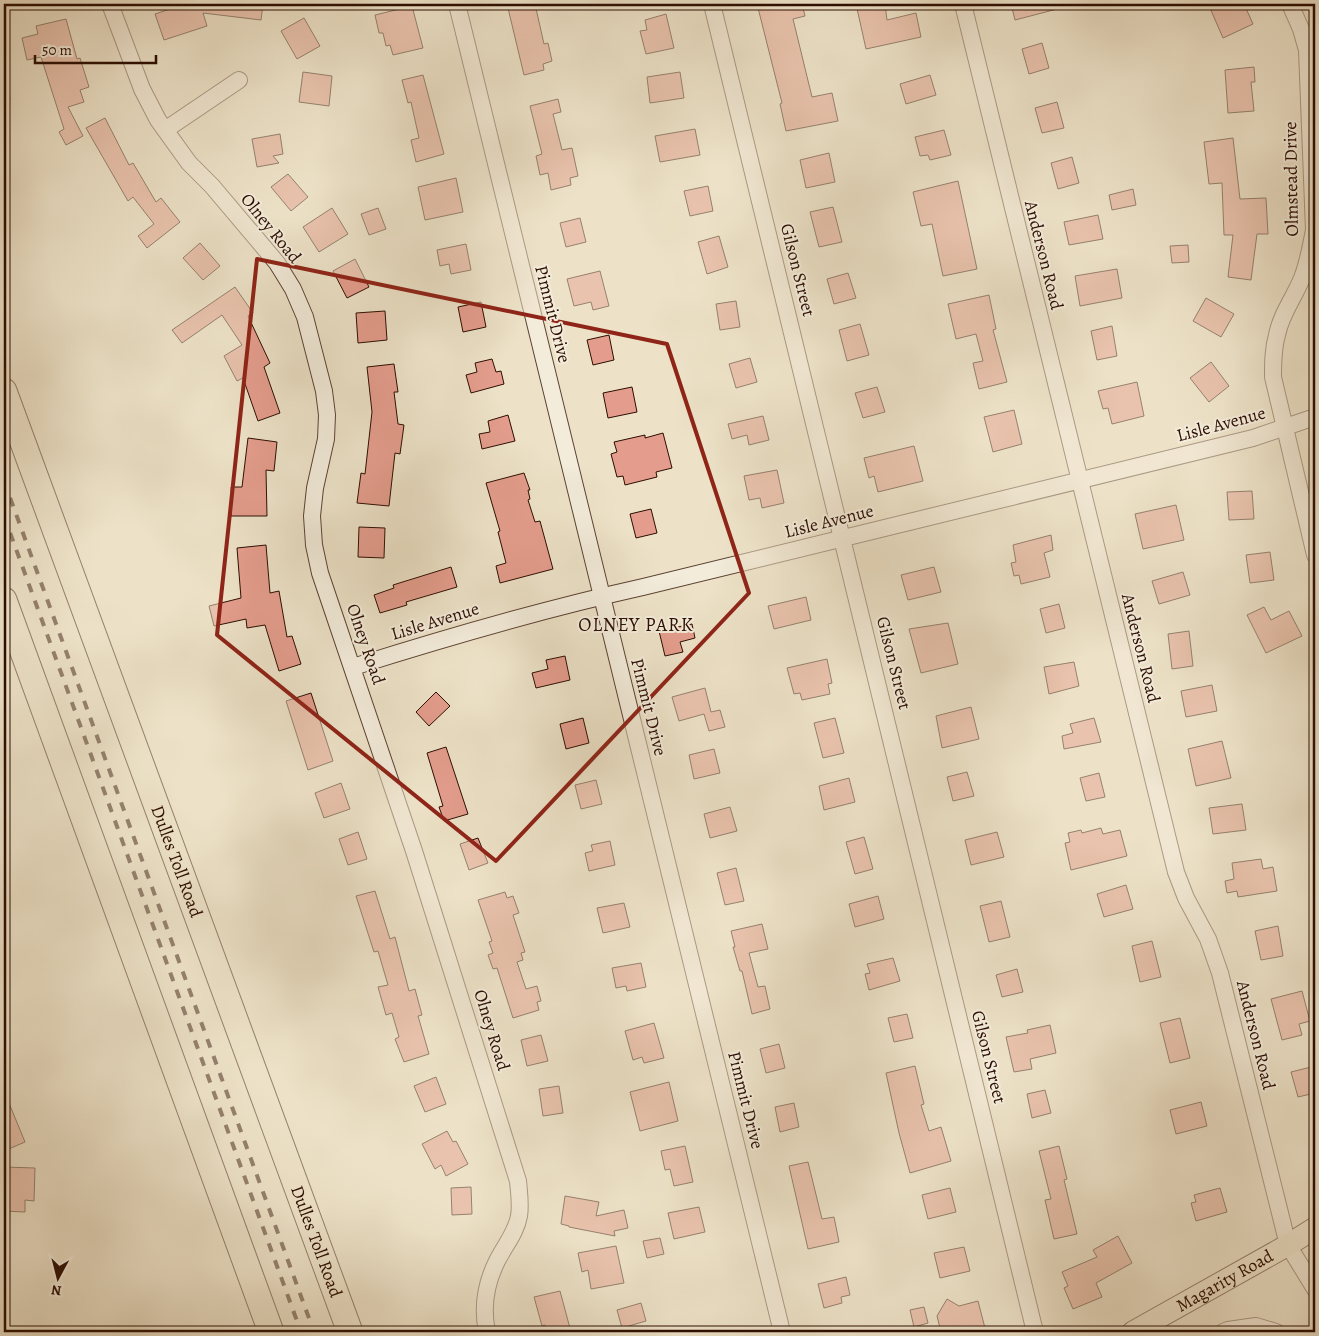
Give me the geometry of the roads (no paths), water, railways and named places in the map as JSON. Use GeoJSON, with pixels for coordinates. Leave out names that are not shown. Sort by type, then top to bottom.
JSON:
{"type":"FeatureCollection","features":[{"type":"Feature","properties":{"kind":"highway","name":"Dulles Toll Road"},"geometry":{"type":"LineString","coordinates":[[4,391],[350,1332]]}},
{"type":"Feature","properties":{"kind":"highway"},"geometry":{"type":"LineString","coordinates":[[4,600],[271,1332]]}},
{"type":"Feature","properties":{"kind":"main road","name":"Magarity Road"},"geometry":{"type":"LineString","coordinates":[[1133,1332],[1315,1228]]}},
{"type":"Feature","properties":{"kind":"street","name":"Olney Road"},"geometry":{"type":"LineString","coordinates":[[110,4],[142,89],[165,130],[189,163],[212,186],[277,263],[293,289],[305,317],[324,391],[327,415],[326,439],[315,488],[312,516],[314,545],[320,573],[423,879],[518,1181],[519,1217],[513,1234],[497,1261],[489,1280],[485,1300],[487,1332]]}},
{"type":"Feature","properties":{"kind":"street","name":"Pimmit Drive"},"geometry":{"type":"LineString","coordinates":[[457,4],[782,1332]]}},
{"type":"Feature","properties":{"kind":"street","name":"Gilson Street"},"geometry":{"type":"LineString","coordinates":[[712,4],[1035,1332]]}},
{"type":"Feature","properties":{"kind":"street","name":"Anderson Road"},"geometry":{"type":"LineString","coordinates":[[963,4],[1176,872],[1186,898],[1208,939],[1220,973],[1288,1245],[1315,1289]]}},
{"type":"Feature","properties":{"kind":"street","name":"Olmstead Drive"},"geometry":{"type":"LineString","coordinates":[[1290,4],[1301,29],[1307,50],[1314,230],[1310,254],[1302,279],[1284,314],[1277,334],[1273,354],[1273,377],[1315,555]]}},
{"type":"Feature","properties":{"kind":"street"},"geometry":{"type":"LineString","coordinates":[[165,130],[239,80]]}},
{"type":"Feature","properties":{"kind":"street","name":"Lisle Avenue"},"geometry":{"type":"LineString","coordinates":[[352,667],[459,633],[569,604],[1253,438],[1315,417]]}},
{"type":"Feature","properties":{"kind":"street"},"geometry":{"type":"LineString","coordinates":[[1223,1332],[1256,1326],[1276,1332]]}},
{"type":"Feature","properties":{"kind":"waterway"},"geometry":{"type":"LineString","coordinates":[[4,97],[8,99]]}},
{"type":"Feature","properties":{"kind":"railway"},"geometry":{"type":"LineString","coordinates":[[4,481],[314,1332]]}},
{"type":"Feature","properties":{"kind":"railway"},"geometry":{"type":"LineString","coordinates":[[4,516],[301,1332]]}},
{"type":"Feature","properties":{"kind":"district","name":"OLNEY PARK"},"geometry":{"type":"Point","coordinates":[636,624]}}]}
